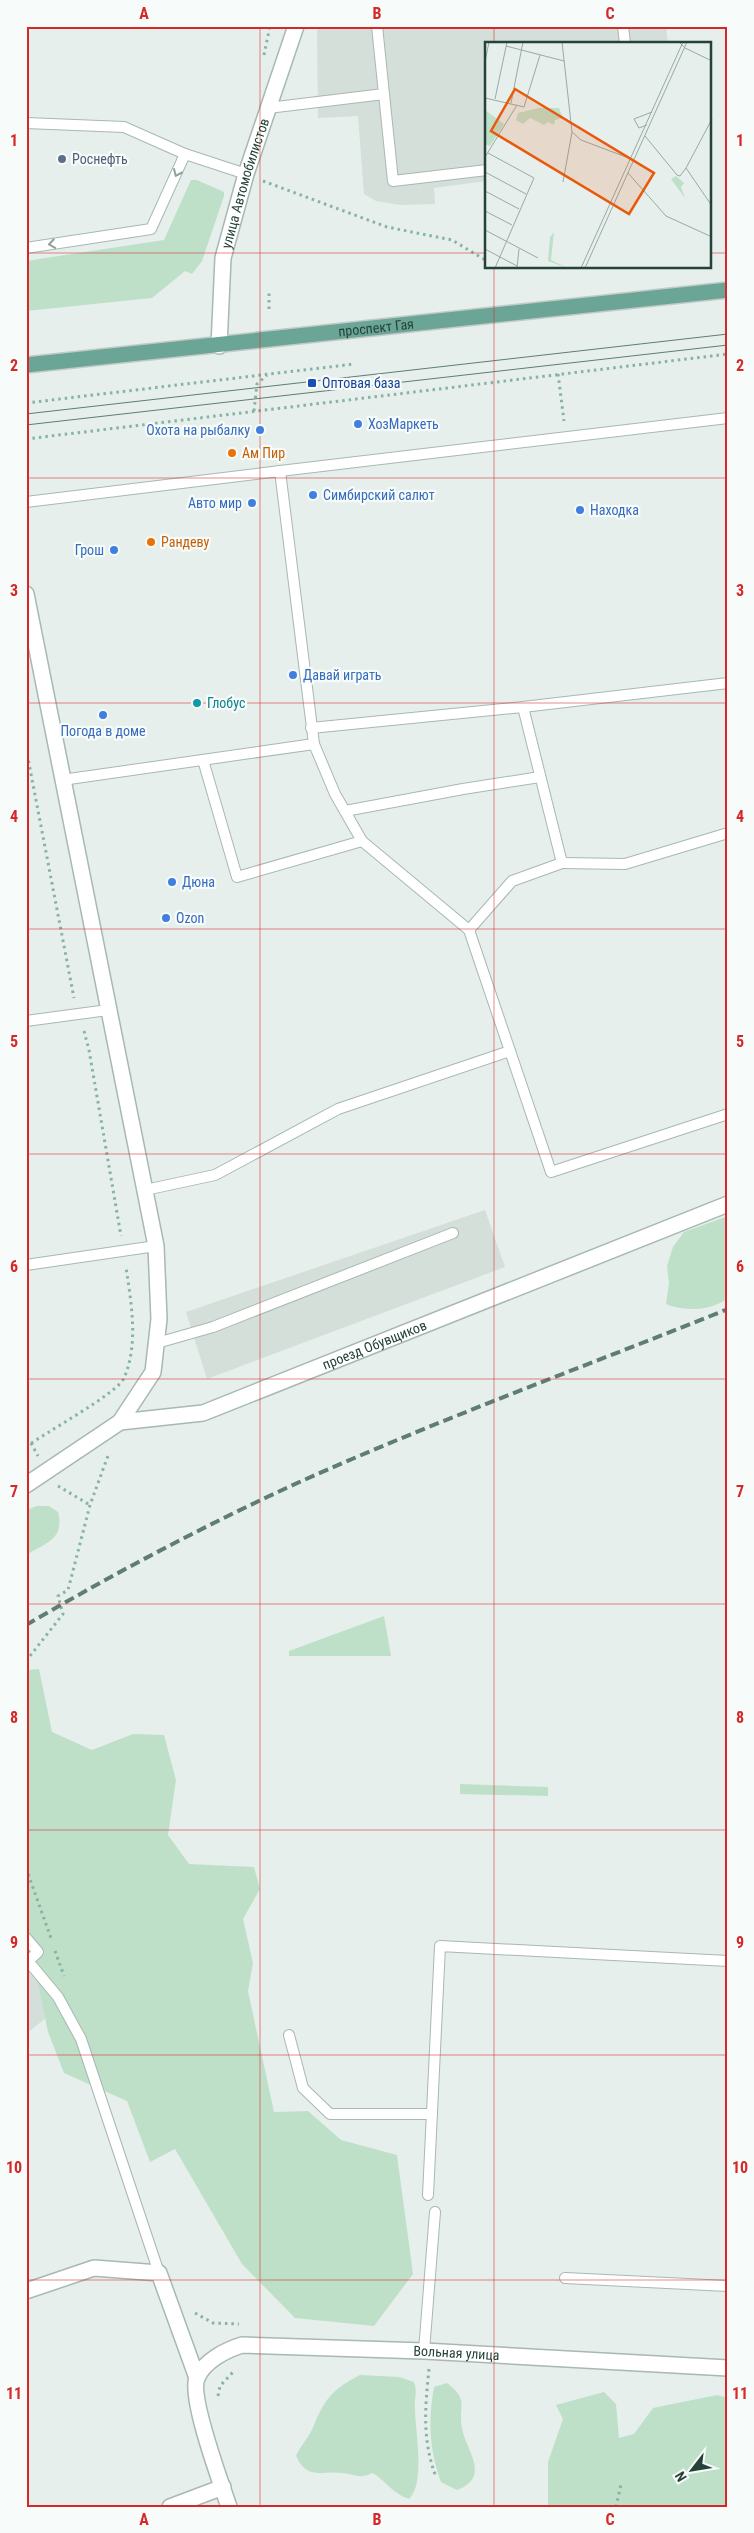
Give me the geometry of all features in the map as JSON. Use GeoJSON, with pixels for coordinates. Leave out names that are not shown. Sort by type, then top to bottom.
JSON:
{"type":"FeatureCollection","features":[{"type":"Feature","properties":{"kind":"main road","name":"проспект Гая"},"geometry":{"type":"LineString","coordinates":[[26,365],[219,346],[728,290]]}},
{"type":"Feature","properties":{"kind":"street","name":"улица Автомобилистов"},"geometry":{"type":"LineString","coordinates":[[219,346],[223,258],[246,174],[296,26]]}},
{"type":"Feature","properties":{"kind":"street"},"geometry":{"type":"LineString","coordinates":[[26,594],[29,629],[62,780],[156,1246],[159,1319],[153,1372],[120,1422]]}},
{"type":"Feature","properties":{"kind":"street","name":"проезд Обувщиков"},"geometry":{"type":"LineString","coordinates":[[26,1485],[120,1422],[204,1413],[728,1204]]}},
{"type":"Feature","properties":{"kind":"street"},"geometry":{"type":"LineString","coordinates":[[26,2291],[94,2268],[159,2273],[197,2378],[195,2397],[229,2507]]}},
{"type":"Feature","properties":{"kind":"street","name":"Вольная улица"},"geometry":{"type":"LineString","coordinates":[[197,2378],[211,2361],[226,2349],[242,2345],[424,2351],[728,2368]]}},
{"type":"Feature","properties":{"kind":"street"},"geometry":{"type":"LineString","coordinates":[[170,2507],[222,2487]]}},
{"type":"Feature","properties":{"kind":"lane"},"geometry":{"type":"LineString","coordinates":[[377,26],[393,181],[485,170]]}},
{"type":"Feature","properties":{"kind":"lane"},"geometry":{"type":"LineString","coordinates":[[623,26],[625,42]]}},
{"type":"Feature","properties":{"kind":"lane"},"geometry":{"type":"LineString","coordinates":[[268,108],[384,94]]}},
{"type":"Feature","properties":{"kind":"lane"},"geometry":{"type":"LineString","coordinates":[[26,123],[124,127],[185,154],[246,174]]}},
{"type":"Feature","properties":{"kind":"lane"},"geometry":{"type":"LineString","coordinates":[[26,248],[152,229],[185,154]]}},
{"type":"Feature","properties":{"kind":"lane"},"geometry":{"type":"LineString","coordinates":[[26,502],[728,418]]}},
{"type":"Feature","properties":{"kind":"lane"},"geometry":{"type":"LineString","coordinates":[[280,471],[314,744],[345,811],[362,840],[468,930],[551,1172],[728,1114]]}},
{"type":"Feature","properties":{"kind":"lane"},"geometry":{"type":"LineString","coordinates":[[311,728],[523,707],[728,683]]}},
{"type":"Feature","properties":{"kind":"lane"},"geometry":{"type":"LineString","coordinates":[[523,707],[562,863]]}},
{"type":"Feature","properties":{"kind":"lane"},"geometry":{"type":"LineString","coordinates":[[62,780],[314,744]]}},
{"type":"Feature","properties":{"kind":"lane"},"geometry":{"type":"LineString","coordinates":[[203,760],[237,877],[362,840]]}},
{"type":"Feature","properties":{"kind":"lane"},"geometry":{"type":"LineString","coordinates":[[345,811],[463,788],[540,777]]}},
{"type":"Feature","properties":{"kind":"lane"},"geometry":{"type":"LineString","coordinates":[[468,930],[512,881],[562,863],[625,864],[728,833]]}},
{"type":"Feature","properties":{"kind":"lane"},"geometry":{"type":"LineString","coordinates":[[26,1021],[108,1010]]}},
{"type":"Feature","properties":{"kind":"lane"},"geometry":{"type":"LineString","coordinates":[[145,1190],[215,1175],[338,1110],[510,1052]]}},
{"type":"Feature","properties":{"kind":"lane"},"geometry":{"type":"LineString","coordinates":[[157,1343],[213,1327],[453,1233]]}},
{"type":"Feature","properties":{"kind":"lane"},"geometry":{"type":"LineString","coordinates":[[26,1265],[156,1246]]}},
{"type":"Feature","properties":{"kind":"lane"},"geometry":{"type":"LineString","coordinates":[[26,1938],[38,1952],[27,1962],[58,1997],[81,2040],[159,2273]]}},
{"type":"Feature","properties":{"kind":"lane"},"geometry":{"type":"LineString","coordinates":[[428,2195],[440,1946],[728,1961]]}},
{"type":"Feature","properties":{"kind":"lane"},"geometry":{"type":"LineString","coordinates":[[289,2035],[303,2088],[330,2114],[432,2114]]}},
{"type":"Feature","properties":{"kind":"lane"},"geometry":{"type":"LineString","coordinates":[[424,2351],[436,2212]]}},
{"type":"Feature","properties":{"kind":"lane"},"geometry":{"type":"LineString","coordinates":[[565,2278],[728,2286]]}},
{"type":"Feature","properties":{"kind":"path"},"geometry":{"type":"LineString","coordinates":[[246,174],[387,227],[452,240],[485,260]]}},
{"type":"Feature","properties":{"kind":"path"},"geometry":{"type":"LineString","coordinates":[[269,291],[269,309]]}},
{"type":"Feature","properties":{"kind":"path"},"geometry":{"type":"LineString","coordinates":[[26,439],[728,354]]}},
{"type":"Feature","properties":{"kind":"path"},"geometry":{"type":"LineString","coordinates":[[26,403],[354,364]]}},
{"type":"Feature","properties":{"kind":"path"},"geometry":{"type":"LineString","coordinates":[[254,410],[257,384],[267,374]]}},
{"type":"Feature","properties":{"kind":"path"},"geometry":{"type":"LineString","coordinates":[[558,374],[563,410]]}},
{"type":"Feature","properties":{"kind":"path"},"geometry":{"type":"LineString","coordinates":[[26,1446],[110,1392],[124,1379],[130,1354],[133,1319],[124,1251]]}},
{"type":"Feature","properties":{"kind":"path"},"geometry":{"type":"LineString","coordinates":[[26,1661],[63,1614],[58,1596],[68,1590],[90,1505],[120,1422]]}},
{"type":"Feature","properties":{"kind":"path"},"geometry":{"type":"LineString","coordinates":[[57,1485],[90,1505]]}},
{"type":"Feature","properties":{"kind":"path"},"geometry":{"type":"LineString","coordinates":[[26,1868],[66,1981]]}},
{"type":"Feature","properties":{"kind":"path"},"geometry":{"type":"LineString","coordinates":[[188,2308],[201,2318],[212,2323],[241,2324]]}},
{"type":"Feature","properties":{"kind":"path"},"geometry":{"type":"LineString","coordinates":[[217,2399],[220,2386],[240,2367]]}},
{"type":"Feature","properties":{"kind":"path"},"geometry":{"type":"LineString","coordinates":[[429,2369],[424,2416],[425,2436],[428,2456],[436,2477]]}},
{"type":"Feature","properties":{"kind":"path"},"geometry":{"type":"LineString","coordinates":[[616,2507],[621,2484]]}},
{"type":"Feature","properties":{"kind":"shaded area"},"geometry":{"type":"Polygon","coordinates":[[[319,26],[666,26],[668,42],[485,42],[485,181],[434,188],[435,204],[400,205],[376,201],[364,194],[358,116],[318,118],[317,32],[319,26]]]}},
{"type":"Feature","properties":{"kind":"shaded area"},"geometry":{"type":"Polygon","coordinates":[[[485,1210],[505,1267],[207,1379],[186,1312],[485,1210]]]}},
{"type":"Feature","properties":{"kind":"shaded area"},"geometry":{"type":"Polygon","coordinates":[[[26,1945],[69,1999],[26,2034],[26,1945]]]}},
{"type":"Feature","properties":{"kind":"green space"},"geometry":{"type":"Polygon","coordinates":[[[191,180],[197,180],[224,192],[202,261],[192,274],[185,271],[152,298],[26,311],[26,261],[164,240],[191,180]]]}},
{"type":"Feature","properties":{"kind":"green space"},"geometry":{"type":"Polygon","coordinates":[[[728,1216],[728,1298],[714,1306],[698,1309],[673,1307],[666,1304],[669,1283],[667,1266],[673,1247],[684,1232],[728,1216]]]}},
{"type":"Feature","properties":{"kind":"green space"},"geometry":{"type":"Polygon","coordinates":[[[37,1506],[49,1506],[58,1512],[59,1528],[52,1539],[26,1555],[26,1510],[37,1506]]]}},
{"type":"Feature","properties":{"kind":"green space"},"geometry":{"type":"Polygon","coordinates":[[[384,1616],[391,1656],[289,1656],[289,1651],[384,1616]]]}},
{"type":"Feature","properties":{"kind":"green space"},"geometry":{"type":"Polygon","coordinates":[[[39,1669],[52,1732],[92,1750],[133,1734],[164,1735],[176,1780],[168,1835],[189,1864],[254,1867],[260,1889],[243,1919],[253,1963],[248,1991],[274,2112],[308,2111],[341,2140],[397,2155],[413,2274],[374,2326],[295,2318],[242,2264],[175,2149],[150,2162],[127,2101],[64,2073],[48,2032],[35,1967],[26,1960],[26,1670],[39,1669]]]}},
{"type":"Feature","properties":{"kind":"green space"},"geometry":{"type":"Polygon","coordinates":[[[460,1784],[548,1787],[548,1796],[460,1794],[460,1784]]]}},
{"type":"Feature","properties":{"kind":"green space"},"geometry":{"type":"Polygon","coordinates":[[[360,2375],[399,2377],[414,2382],[416,2390],[418,2469],[414,2491],[409,2499],[394,2491],[373,2473],[361,2476],[335,2472],[310,2472],[305,2469],[296,2456],[331,2395],[343,2384],[360,2375]]]}},
{"type":"Feature","properties":{"kind":"green space"},"geometry":{"type":"Polygon","coordinates":[[[447,2383],[461,2399],[462,2428],[475,2471],[473,2478],[467,2485],[457,2490],[441,2482],[432,2446],[430,2423],[434,2387],[447,2383]]]}},
{"type":"Feature","properties":{"kind":"green space"},"geometry":{"type":"Polygon","coordinates":[[[604,2392],[616,2404],[619,2438],[634,2434],[653,2408],[717,2395],[728,2398],[728,2507],[548,2507],[548,2462],[563,2419],[556,2405],[604,2392]]]}},
{"type":"Feature","properties":{"kind":"tram line"},"geometry":{"type":"LineString","coordinates":[[26,414],[728,334]]}},
{"type":"Feature","properties":{"kind":"tram line"},"geometry":{"type":"LineString","coordinates":[[26,425],[728,345]]}},
{"type":"Feature","properties":{"kind":"railway"},"geometry":{"type":"LineString","coordinates":[[26,1625],[163,1549],[233,1513],[304,1480],[462,1414],[728,1309]]}},
{"type":"Feature","properties":{"kind":"place","name":"Роснефть"},"geometry":{"type":"Point","coordinates":[62,159]}},
{"type":"Feature","properties":{"kind":"place","name":"Оптовая база"},"geometry":{"type":"Point","coordinates":[312,383]}},
{"type":"Feature","properties":{"kind":"place","name":"ХозМаркеть"},"geometry":{"type":"Point","coordinates":[358,424]}},
{"type":"Feature","properties":{"kind":"place","name":"Охота на рыбалку"},"geometry":{"type":"Point","coordinates":[260,430]}},
{"type":"Feature","properties":{"kind":"place","name":"Ам Пир"},"geometry":{"type":"Point","coordinates":[232,453]}},
{"type":"Feature","properties":{"kind":"place","name":"Симбирский салют"},"geometry":{"type":"Point","coordinates":[313,495]}},
{"type":"Feature","properties":{"kind":"place","name":"Авто мир"},"geometry":{"type":"Point","coordinates":[252,503]}},
{"type":"Feature","properties":{"kind":"place","name":"Находка"},"geometry":{"type":"Point","coordinates":[580,510]}},
{"type":"Feature","properties":{"kind":"place","name":"Рандеву"},"geometry":{"type":"Point","coordinates":[151,542]}},
{"type":"Feature","properties":{"kind":"place","name":"Грош"},"geometry":{"type":"Point","coordinates":[114,550]}},
{"type":"Feature","properties":{"kind":"place","name":"Давай играть"},"geometry":{"type":"Point","coordinates":[293,675]}},
{"type":"Feature","properties":{"kind":"place","name":"Глобус"},"geometry":{"type":"Point","coordinates":[197,703]}},
{"type":"Feature","properties":{"kind":"place","name":"Погода в доме"},"geometry":{"type":"Point","coordinates":[103,715]}},
{"type":"Feature","properties":{"kind":"place","name":"Дюна"},"geometry":{"type":"Point","coordinates":[172,882]}},
{"type":"Feature","properties":{"kind":"place","name":"Ozon"},"geometry":{"type":"Point","coordinates":[166,918]}}]}
